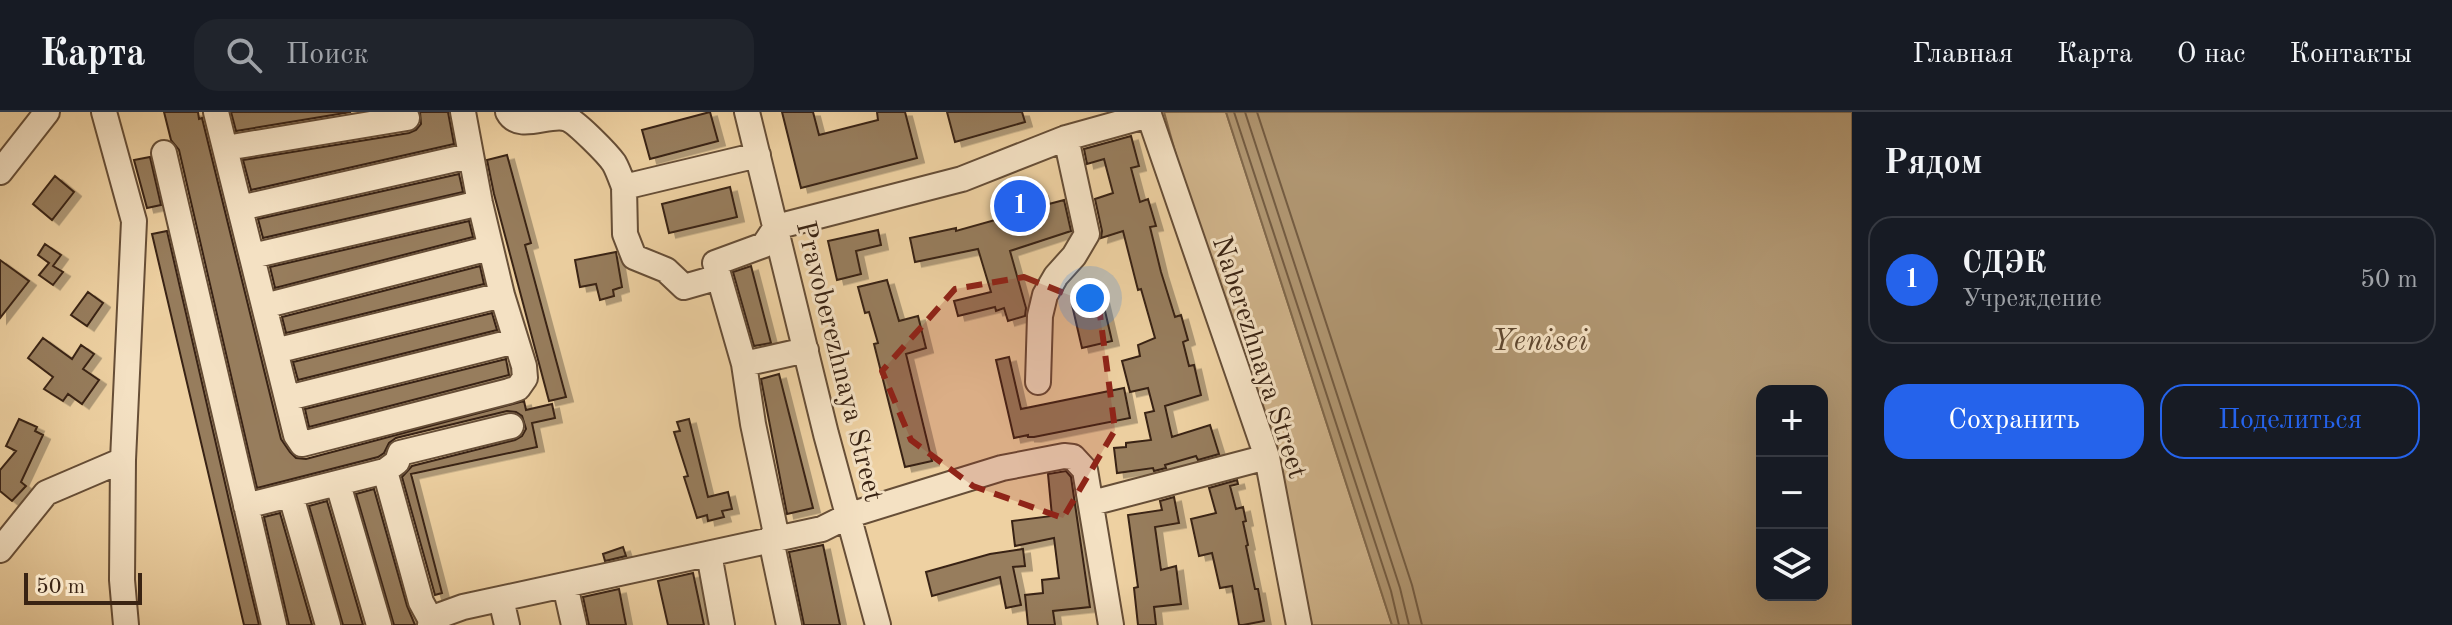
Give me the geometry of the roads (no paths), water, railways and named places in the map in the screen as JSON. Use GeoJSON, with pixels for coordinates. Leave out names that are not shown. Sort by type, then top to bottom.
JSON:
{"type":"FeatureCollection","features":[{"type":"Feature","properties":{"kind":"street"},"geometry":{"type":"LineString","coordinates":[[0,172],[47,112]]}},
{"type":"Feature","properties":{"kind":"street"},"geometry":{"type":"LineString","coordinates":[[104,112],[134,221],[123,460],[122,580],[126,625]]}},
{"type":"Feature","properties":{"kind":"street"},"geometry":{"type":"LineString","coordinates":[[216,112],[296,435],[302,444],[518,388],[525,378],[490,248],[469,156],[463,112]]}},
{"type":"Feature","properties":{"kind":"street"},"geometry":{"type":"LineString","coordinates":[[508,112],[511,118],[519,121],[570,119],[614,164],[624,187],[625,234],[634,257],[666,270],[684,287],[719,277]]}},
{"type":"Feature","properties":{"kind":"street","name":"Pravoberezhnaya Street"},"geometry":{"type":"LineString","coordinates":[[747,112],[826,434],[878,625]]}},
{"type":"Feature","properties":{"kind":"street"},"geometry":{"type":"LineString","coordinates":[[789,625],[771,540],[775,529],[744,364],[715,263],[764,245],[776,227],[962,179],[1066,138],[1148,113]]}},
{"type":"Feature","properties":{"kind":"street","name":"Naberezhnaya Street"},"geometry":{"type":"LineString","coordinates":[[1148,113],[1267,457],[1299,625]]}},
{"type":"Feature","properties":{"kind":"street"},"geometry":{"type":"LineString","coordinates":[[226,148],[407,118]]}},
{"type":"Feature","properties":{"kind":"street"},"geometry":{"type":"LineString","coordinates":[[1038,382],[1040,316],[1045,295],[1087,234],[1066,138]]}},
{"type":"Feature","properties":{"kind":"street"},"geometry":{"type":"LineString","coordinates":[[164,153],[274,625]]}},
{"type":"Feature","properties":{"kind":"street"},"geometry":{"type":"LineString","coordinates":[[624,187],[758,155]]}},
{"type":"Feature","properties":{"kind":"street"},"geometry":{"type":"LineString","coordinates":[[240,208],[469,156]]}},
{"type":"Feature","properties":{"kind":"street"},"geometry":{"type":"LineString","coordinates":[[252,256],[480,203]]}},
{"type":"Feature","properties":{"kind":"street"},"geometry":{"type":"LineString","coordinates":[[264,306],[490,248]]}},
{"type":"Feature","properties":{"kind":"street"},"geometry":{"type":"LineString","coordinates":[[275,351],[502,295]]}},
{"type":"Feature","properties":{"kind":"street"},"geometry":{"type":"LineString","coordinates":[[288,398],[515,341]]}},
{"type":"Feature","properties":{"kind":"street"},"geometry":{"type":"LineString","coordinates":[[744,364],[806,350]]}},
{"type":"Feature","properties":{"kind":"street"},"geometry":{"type":"LineString","coordinates":[[246,506],[385,471],[397,462],[400,453],[511,426]]}},
{"type":"Feature","properties":{"kind":"street"},"geometry":{"type":"LineString","coordinates":[[385,471],[421,602],[431,624],[441,615],[463,607],[822,529],[850,515],[1002,468],[1073,457],[1085,470],[1111,625]]}},
{"type":"Feature","properties":{"kind":"street"},"geometry":{"type":"LineString","coordinates":[[1092,503],[1267,457]]}},
{"type":"Feature","properties":{"kind":"street"},"geometry":{"type":"LineString","coordinates":[[0,550],[46,493],[123,460]]}},
{"type":"Feature","properties":{"kind":"street"},"geometry":{"type":"LineString","coordinates":[[338,484],[379,625]]}},
{"type":"Feature","properties":{"kind":"street"},"geometry":{"type":"LineString","coordinates":[[291,496],[328,625]]}},
{"type":"Feature","properties":{"kind":"street"},"geometry":{"type":"LineString","coordinates":[[709,554],[722,625]]}},
{"type":"Feature","properties":{"kind":"street"},"geometry":{"type":"LineString","coordinates":[[565,585],[574,625]]}},
{"type":"Feature","properties":{"kind":"street"},"geometry":{"type":"LineString","coordinates":[[501,599],[507,625]]}},
{"type":"Feature","properties":{"kind":"water","name":"Yenisei"},"geometry":{"type":"Polygon","coordinates":[[[1226,112],[1852,112],[1852,625],[1392,625],[1226,112]]]}},
{"type":"Feature","properties":{"kind":"place","name":"СДЭК"},"geometry":{"type":"Point","coordinates":[1020,206]}}]}
